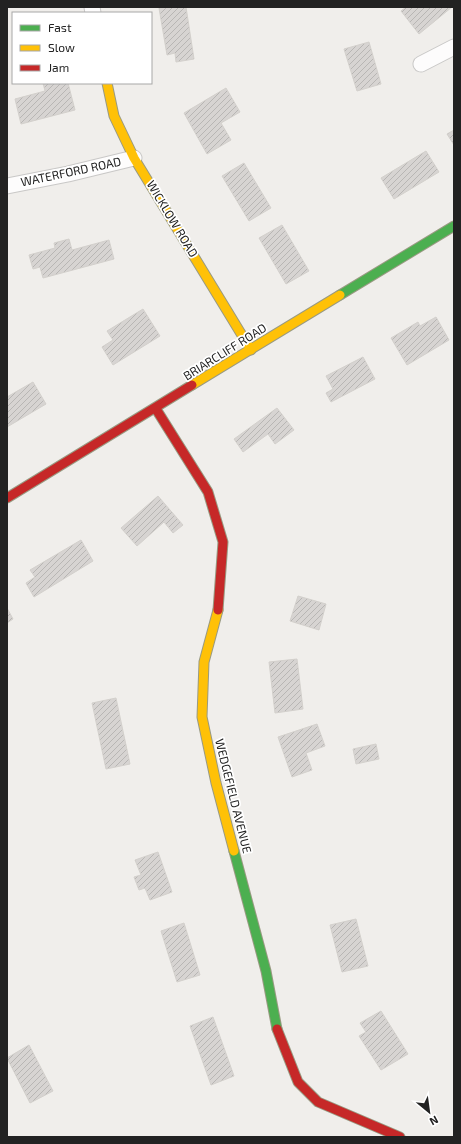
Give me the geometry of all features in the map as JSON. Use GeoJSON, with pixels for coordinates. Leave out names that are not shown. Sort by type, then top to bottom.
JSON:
{"type":"FeatureCollection","features":[{"type":"Feature","properties":{"kind":"street"},"geometry":{"type":"LineString","coordinates":[[421,64],[454,47]]}},
{"type":"Feature","properties":{"kind":"street","name":"WICKLOW ROAD"},"geometry":{"type":"LineString","coordinates":[[107,84],[114,116],[134,158],[251,350]]}},
{"type":"Feature","properties":{"kind":"street","name":"WATERFORD ROAD"},"geometry":{"type":"LineString","coordinates":[[7,186],[68,174],[134,158]]}},
{"type":"Feature","properties":{"kind":"street","name":"BRIARCLIFF ROAD"},"geometry":{"type":"LineString","coordinates":[[7,498],[156,409],[454,226]]}},
{"type":"Feature","properties":{"kind":"street","name":"WEDGEFIELD AVENUE"},"geometry":{"type":"LineString","coordinates":[[156,409],[208,492],[223,542],[219,608],[204,662],[202,716],[216,783],[266,971],[276,1028],[298,1082],[318,1102],[400,1137]]}},
{"type":"Feature","properties":{"kind":"building"},"geometry":{"type":"Polygon","coordinates":[[[186,7],[194,59],[176,62],[175,53],[167,55],[159,8],[186,7]]]}},
{"type":"Feature","properties":{"kind":"building"},"geometry":{"type":"Polygon","coordinates":[[[406,7],[452,7],[419,34],[401,11],[406,7]]]}},
{"type":"Feature","properties":{"kind":"building"},"geometry":{"type":"Polygon","coordinates":[[[369,42],[381,84],[357,91],[344,49],[369,42]]]}},
{"type":"Feature","properties":{"kind":"building"},"geometry":{"type":"Polygon","coordinates":[[[43,84],[68,84],[75,110],[21,124],[15,99],[45,91],[43,84]]]}},
{"type":"Feature","properties":{"kind":"building"},"geometry":{"type":"Polygon","coordinates":[[[226,88],[240,112],[221,123],[231,140],[207,154],[184,113],[226,88]]]}},
{"type":"Feature","properties":{"kind":"building"},"geometry":{"type":"Polygon","coordinates":[[[454,130],[454,145],[447,134],[454,130]]]}},
{"type":"Feature","properties":{"kind":"building"},"geometry":{"type":"Polygon","coordinates":[[[426,151],[439,172],[394,199],[381,178],[426,151]]]}},
{"type":"Feature","properties":{"kind":"building"},"geometry":{"type":"Polygon","coordinates":[[[244,163],[271,208],[249,221],[222,176],[244,163]]]}},
{"type":"Feature","properties":{"kind":"building"},"geometry":{"type":"Polygon","coordinates":[[[282,225],[309,271],[286,284],[259,238],[282,225]]]}},
{"type":"Feature","properties":{"kind":"building"},"geometry":{"type":"Polygon","coordinates":[[[69,239],[72,250],[109,240],[114,259],[43,278],[40,267],[33,269],[29,255],[55,248],[54,243],[69,239]]]}},
{"type":"Feature","properties":{"kind":"building"},"geometry":{"type":"Polygon","coordinates":[[[143,309],[160,336],[113,365],[102,347],[113,340],[107,331],[143,309]]]}},
{"type":"Feature","properties":{"kind":"building"},"geometry":{"type":"Polygon","coordinates":[[[436,317],[449,340],[407,365],[391,338],[418,322],[420,326],[436,317]]]}},
{"type":"Feature","properties":{"kind":"building"},"geometry":{"type":"Polygon","coordinates":[[[363,357],[375,379],[331,402],[326,393],[333,389],[326,376],[363,357]]]}},
{"type":"Feature","properties":{"kind":"building"},"geometry":{"type":"Polygon","coordinates":[[[33,382],[46,404],[7,427],[7,397],[33,382]]]}},
{"type":"Feature","properties":{"kind":"building"},"geometry":{"type":"Polygon","coordinates":[[[277,408],[294,430],[275,444],[268,434],[243,452],[234,439],[277,408]]]}},
{"type":"Feature","properties":{"kind":"building"},"geometry":{"type":"Polygon","coordinates":[[[158,496],[183,525],[173,533],[164,522],[137,546],[121,528],[158,496]]]}},
{"type":"Feature","properties":{"kind":"building"},"geometry":{"type":"Polygon","coordinates":[[[81,540],[93,561],[34,597],[26,583],[35,577],[30,570],[81,540]]]}},
{"type":"Feature","properties":{"kind":"building"},"geometry":{"type":"Polygon","coordinates":[[[298,596],[326,604],[319,630],[290,621],[298,596]]]}},
{"type":"Feature","properties":{"kind":"building"},"geometry":{"type":"Polygon","coordinates":[[[7,608],[13,619],[7,623],[7,608]]]}},
{"type":"Feature","properties":{"kind":"building"},"geometry":{"type":"Polygon","coordinates":[[[297,659],[303,709],[275,713],[269,662],[297,659]]]}},
{"type":"Feature","properties":{"kind":"building"},"geometry":{"type":"Polygon","coordinates":[[[116,698],[130,764],[106,769],[92,703],[116,698]]]}},
{"type":"Feature","properties":{"kind":"building"},"geometry":{"type":"Polygon","coordinates":[[[317,724],[325,746],[306,753],[312,770],[292,777],[278,737],[317,724]]]}},
{"type":"Feature","properties":{"kind":"building"},"geometry":{"type":"Polygon","coordinates":[[[376,744],[379,759],[356,764],[353,749],[376,744]]]}},
{"type":"Feature","properties":{"kind":"building"},"geometry":{"type":"Polygon","coordinates":[[[158,852],[172,892],[150,900],[145,888],[139,890],[134,877],[141,875],[135,860],[158,852]]]}},
{"type":"Feature","properties":{"kind":"building"},"geometry":{"type":"Polygon","coordinates":[[[356,919],[368,966],[342,972],[330,925],[356,919]]]}},
{"type":"Feature","properties":{"kind":"building"},"geometry":{"type":"Polygon","coordinates":[[[184,923],[200,975],[177,982],[161,931],[184,923]]]}},
{"type":"Feature","properties":{"kind":"building"},"geometry":{"type":"Polygon","coordinates":[[[381,1011],[408,1054],[381,1070],[359,1036],[366,1032],[360,1023],[381,1011]]]}},
{"type":"Feature","properties":{"kind":"building"},"geometry":{"type":"Polygon","coordinates":[[[213,1017],[234,1076],[211,1085],[190,1026],[213,1017]]]}},
{"type":"Feature","properties":{"kind":"building"},"geometry":{"type":"Polygon","coordinates":[[[29,1045],[53,1091],[30,1103],[7,1058],[29,1045]]]}},
{"type":"Feature","properties":{"kind":"traffic: fast"},"geometry":{"type":"LineString","coordinates":[[340,295],[454,226]]}},
{"type":"Feature","properties":{"kind":"traffic: fast"},"geometry":{"type":"LineString","coordinates":[[234,851],[266,971],[277,1029]]}},
{"type":"Feature","properties":{"kind":"traffic: slow"},"geometry":{"type":"LineString","coordinates":[[107,84],[114,116],[134,158],[251,350]]}},
{"type":"Feature","properties":{"kind":"traffic: slow"},"geometry":{"type":"LineString","coordinates":[[192,385],[340,295]]}},
{"type":"Feature","properties":{"kind":"traffic: slow"},"geometry":{"type":"LineString","coordinates":[[218,610],[204,662],[202,717],[216,783],[234,851]]}},
{"type":"Feature","properties":{"kind":"traffic: jam"},"geometry":{"type":"LineString","coordinates":[[7,498],[192,385]]}},
{"type":"Feature","properties":{"kind":"traffic: jam"},"geometry":{"type":"LineString","coordinates":[[156,409],[208,492],[223,542],[218,610]]}},
{"type":"Feature","properties":{"kind":"traffic: jam"},"geometry":{"type":"LineString","coordinates":[[277,1029],[298,1082],[318,1102],[400,1137]]}}]}
